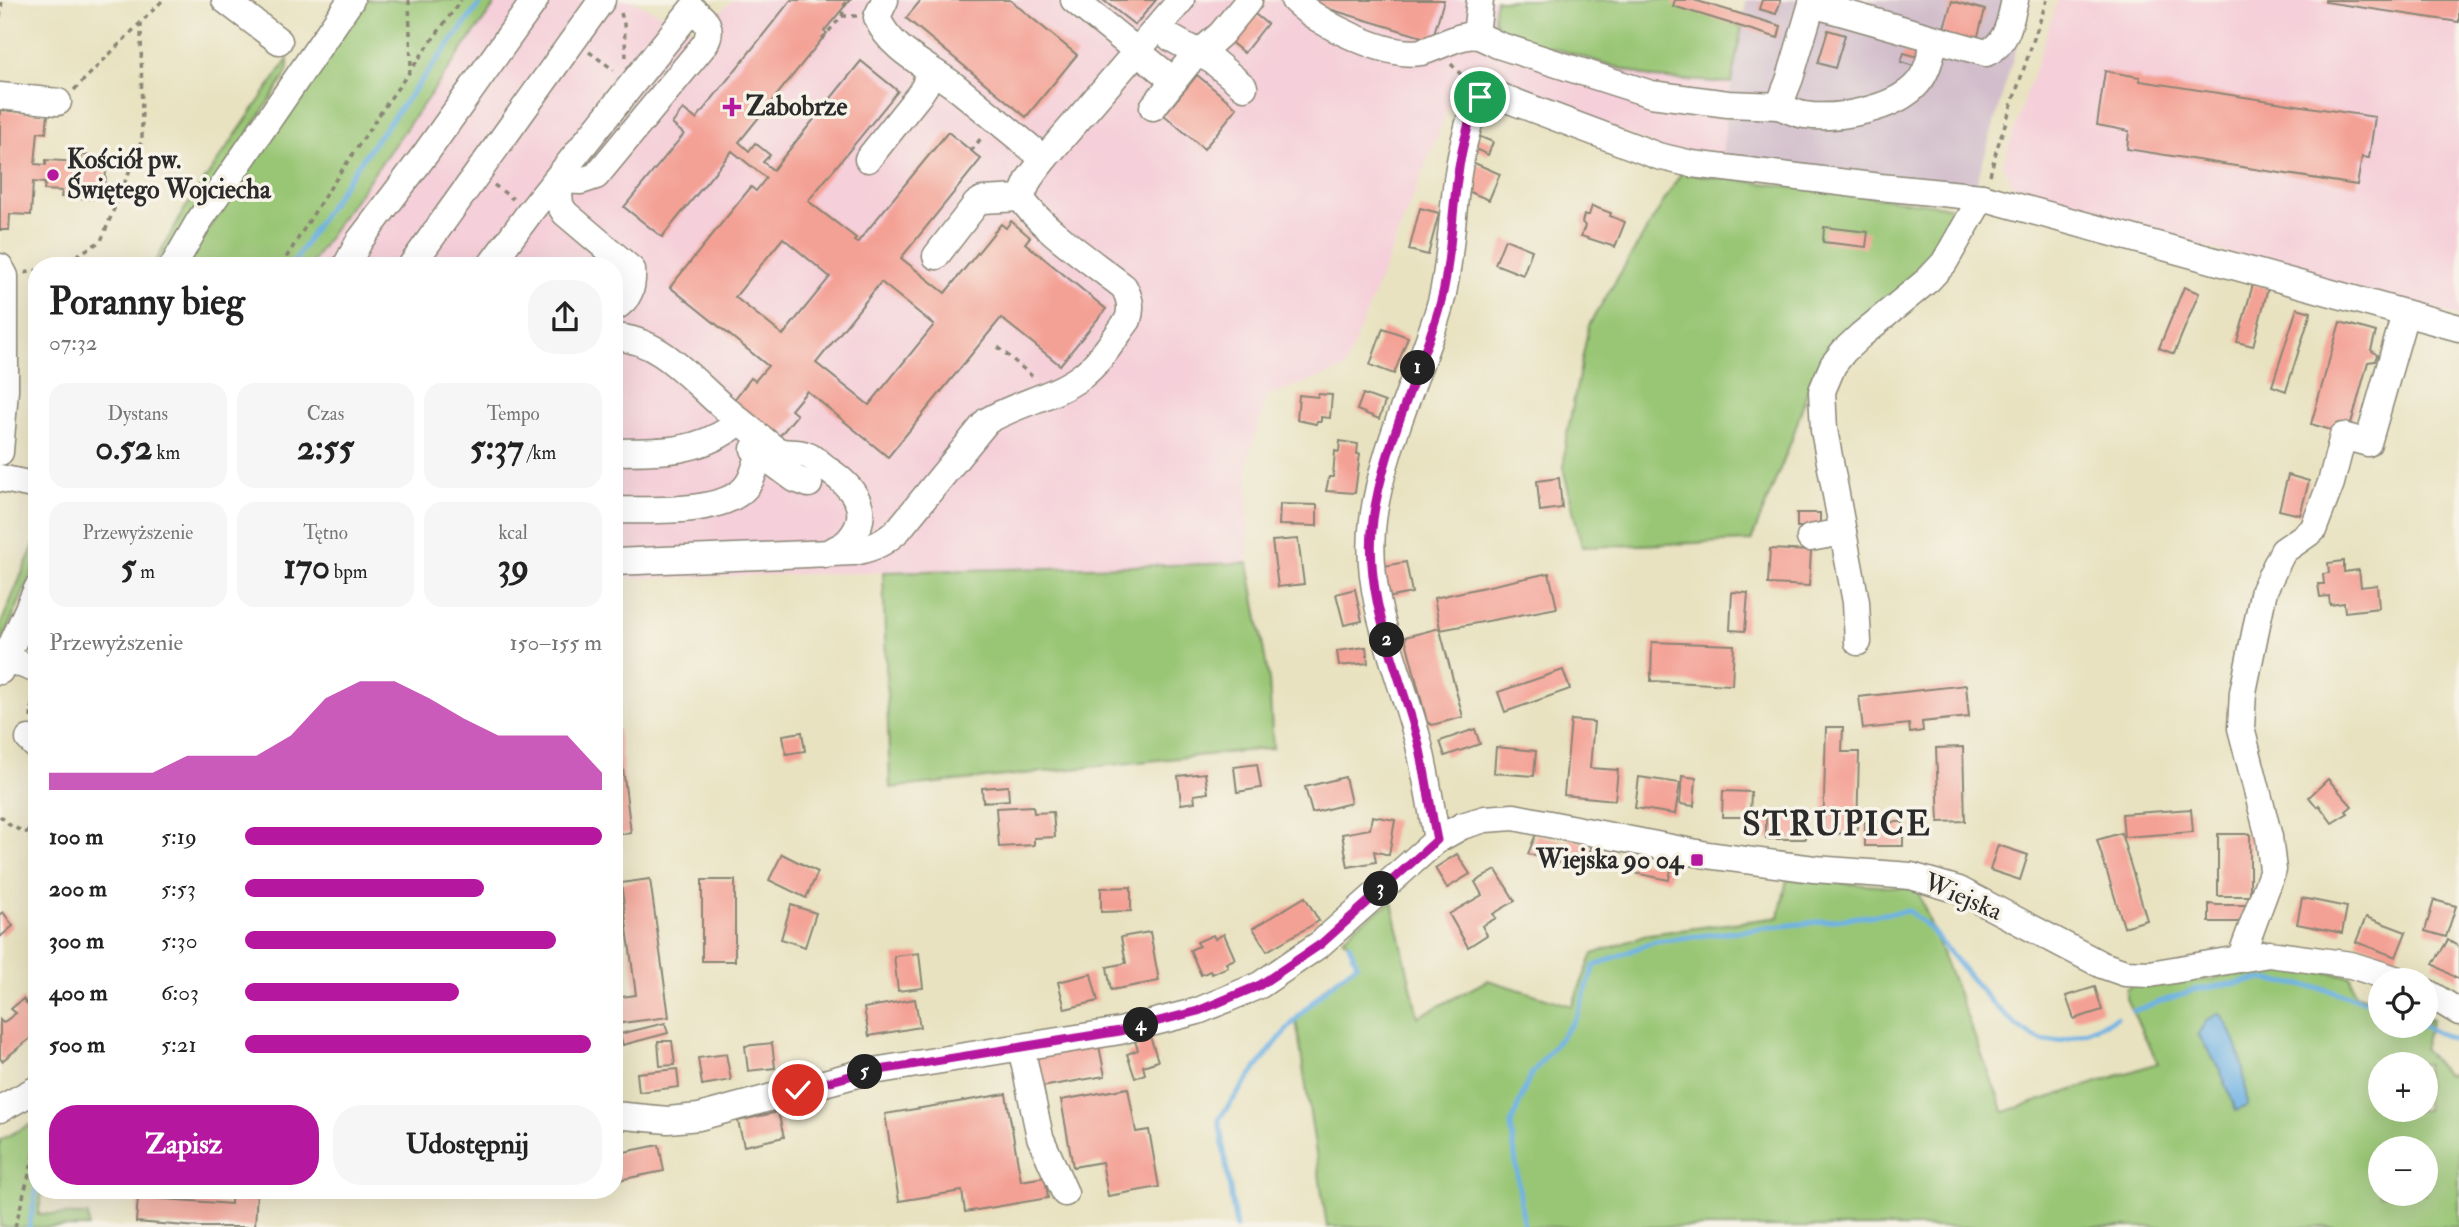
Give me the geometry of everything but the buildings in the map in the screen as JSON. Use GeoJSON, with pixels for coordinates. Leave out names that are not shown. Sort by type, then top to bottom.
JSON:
{"type":"FeatureCollection","features":[{"type":"Feature","properties":{"kind":"street"},"geometry":{"type":"LineString","coordinates":[[225,0],[279,41]]}},
{"type":"Feature","properties":{"kind":"street"},"geometry":{"type":"LineString","coordinates":[[178,257],[199,221],[351,0]]}},
{"type":"Feature","properties":{"kind":"street"},"geometry":{"type":"LineString","coordinates":[[351,257],[360,240],[535,0]]}},
{"type":"Feature","properties":{"kind":"street"},"geometry":{"type":"LineString","coordinates":[[885,0],[877,17],[888,37],[929,70],[953,85],[1044,159]]}},
{"type":"Feature","properties":{"kind":"street"},"geometry":{"type":"LineString","coordinates":[[1074,0],[1174,81]]}},
{"type":"Feature","properties":{"kind":"street"},"geometry":{"type":"LineString","coordinates":[[1021,198],[1029,178],[1044,159],[1181,0]]}},
{"type":"Feature","properties":{"kind":"street"},"geometry":{"type":"LineString","coordinates":[[1153,107],[1249,0]]}},
{"type":"Feature","properties":{"kind":"street"},"geometry":{"type":"LineString","coordinates":[[1294,0],[1324,24],[1406,53],[1432,49],[1476,35],[1498,45],[1651,94],[1728,104],[1779,106],[1803,115],[1823,116],[1866,111],[1898,98],[1916,86],[1926,72],[1935,39]]}},
{"type":"Feature","properties":{"kind":"street"},"geometry":{"type":"LineString","coordinates":[[1476,35],[1480,0]]}},
{"type":"Feature","properties":{"kind":"street"},"geometry":{"type":"LineString","coordinates":[[1779,106],[1812,2],[1986,54],[2005,36],[2015,0]]}},
{"type":"Feature","properties":{"kind":"street"},"geometry":{"type":"LineString","coordinates":[[497,257],[636,81],[689,3],[710,27],[710,35],[705,44],[596,176],[581,181],[558,180]]}},
{"type":"Feature","properties":{"kind":"street"},"geometry":{"type":"LineString","coordinates":[[417,257],[478,173],[611,4]]}},
{"type":"Feature","properties":{"kind":"street"},"geometry":{"type":"LineString","coordinates":[[1158,26],[1171,38],[1200,52],[1244,87]]}},
{"type":"Feature","properties":{"kind":"street"},"geometry":{"type":"LineString","coordinates":[[868,159],[919,95],[925,86],[929,70]]}},
{"type":"Feature","properties":{"kind":"street"},"geometry":{"type":"LineString","coordinates":[[1437,840],[1418,742],[1376,597],[1371,570],[1371,543],[1373,516],[1385,468],[1444,291],[1452,238],[1455,184],[1465,139],[1484,95],[1496,95],[1658,156],[1692,164],[1982,197],[2459,328]]}},
{"type":"Feature","properties":{"kind":"street"},"geometry":{"type":"LineString","coordinates":[[0,96],[58,102]]}},
{"type":"Feature","properties":{"kind":"street"},"geometry":{"type":"LineString","coordinates":[[558,180],[560,205],[565,213],[617,257]]}},
{"type":"Feature","properties":{"kind":"street"},"geometry":{"type":"LineString","coordinates":[[1858,642],[1856,602],[1821,406],[1822,391],[1833,365],[1861,335],[1928,280],[1944,263],[1982,197]]}},
{"type":"Feature","properties":{"kind":"street"},"geometry":{"type":"LineString","coordinates":[[936,256],[976,204],[982,200],[1021,198]]}},
{"type":"Feature","properties":{"kind":"street"},"geometry":{"type":"LineString","coordinates":[[623,562],[826,554],[873,549],[888,540],[987,421],[1003,411],[1046,394],[1083,375],[1128,320],[1130,298],[1124,287],[1044,223],[1028,209],[1021,198]]}},
{"type":"Feature","properties":{"kind":"street"},"geometry":{"type":"LineString","coordinates":[[623,262],[632,270],[633,284],[623,303]]}},
{"type":"Feature","properties":{"kind":"street"},"geometry":{"type":"LineString","coordinates":[[0,267],[5,276],[5,390],[0,452]]}},
{"type":"Feature","properties":{"kind":"street"},"geometry":{"type":"LineString","coordinates":[[2240,959],[2273,870],[2270,836],[2241,728],[2243,692],[2264,590],[2283,551],[2313,530],[2331,483],[2343,436],[2368,443],[2405,314]]}},
{"type":"Feature","properties":{"kind":"street"},"geometry":{"type":"LineString","coordinates":[[623,338],[651,347],[677,365],[779,452],[806,455],[839,477],[854,491],[860,517],[856,529],[848,541],[826,554]]}},
{"type":"Feature","properties":{"kind":"street"},"geometry":{"type":"LineString","coordinates":[[659,369],[760,454],[795,479],[809,484]]}},
{"type":"Feature","properties":{"kind":"street"},"geometry":{"type":"LineString","coordinates":[[623,452],[688,448],[713,441],[730,429]]}},
{"type":"Feature","properties":{"kind":"street"},"geometry":{"type":"LineString","coordinates":[[623,510],[684,509],[723,501],[740,493],[749,483],[760,454]]}},
{"type":"Feature","properties":{"kind":"street"},"geometry":{"type":"LineString","coordinates":[[0,478],[28,484]]}},
{"type":"Feature","properties":{"kind":"street"},"geometry":{"type":"LineString","coordinates":[[1810,538],[1843,532]]}},
{"type":"Feature","properties":{"kind":"street"},"geometry":{"type":"LineString","coordinates":[[28,609],[3,665],[28,669]]}},
{"type":"Feature","properties":{"kind":"street","name":"Wiejska"},"geometry":{"type":"LineString","coordinates":[[623,1116],[668,1120],[699,1117],[861,1073],[1120,1031],[1198,1011],[1260,985],[1321,944],[1437,840],[1462,826],[1485,819],[1514,817],[1707,855],[1814,869],[1911,876],[1959,890],[2102,965],[2125,973],[2150,974],[2270,954],[2351,965],[2368,970]]}},
{"type":"Feature","properties":{"kind":"street"},"geometry":{"type":"LineString","coordinates":[[2438,999],[2459,1012]]}},
{"type":"Feature","properties":{"kind":"street"},"geometry":{"type":"LineString","coordinates":[[1021,1047],[1040,1137],[1065,1193]]}},
{"type":"Feature","properties":{"kind":"street"},"geometry":{"type":"LineString","coordinates":[[0,1109],[28,1094]]}},
{"type":"Feature","properties":{"kind":"path"},"geometry":{"type":"LineString","coordinates":[[0,17],[2,0]]}},
{"type":"Feature","properties":{"kind":"path"},"geometry":{"type":"LineString","coordinates":[[58,102],[80,84],[163,0]]}},
{"type":"Feature","properties":{"kind":"path"},"geometry":{"type":"LineString","coordinates":[[409,0],[411,68]]}},
{"type":"Feature","properties":{"kind":"path"},"geometry":{"type":"LineString","coordinates":[[287,257],[411,68],[461,0]]}},
{"type":"Feature","properties":{"kind":"path"},"geometry":{"type":"LineString","coordinates":[[822,39],[842,16],[846,0]]}},
{"type":"Feature","properties":{"kind":"path"},"geometry":{"type":"LineString","coordinates":[[1982,197],[2047,0]]}},
{"type":"Feature","properties":{"kind":"path"},"geometry":{"type":"LineString","coordinates":[[611,4],[624,23],[626,59],[636,81]]}},
{"type":"Feature","properties":{"kind":"path"},"geometry":{"type":"LineString","coordinates":[[74,257],[101,241],[142,140],[141,21]]}},
{"type":"Feature","properties":{"kind":"path"},"geometry":{"type":"LineString","coordinates":[[1432,49],[1484,95]]}},
{"type":"Feature","properties":{"kind":"path"},"geometry":{"type":"LineString","coordinates":[[478,173],[530,212]]}},
{"type":"Feature","properties":{"kind":"path"},"geometry":{"type":"LineString","coordinates":[[998,347],[1041,384],[1046,394]]}},
{"type":"Feature","properties":{"kind":"path"},"geometry":{"type":"LineString","coordinates":[[0,816],[12,827],[28,833]]}},
{"type":"Feature","properties":{"kind":"path"},"geometry":{"type":"LineString","coordinates":[[15,1227],[28,1178]]}},
{"type":"Feature","properties":{"kind":"shaded area"},"geometry":{"type":"Polygon","coordinates":[[[498,0],[631,0],[698,32],[733,0],[1496,0],[1493,10],[1505,34],[1653,78],[1731,83],[1722,157],[1672,152],[1463,71],[1344,369],[1267,396],[1248,459],[1248,563],[623,579],[623,257],[316,257],[498,0]]]}},
{"type":"Feature","properties":{"kind":"shaded area"},"geometry":{"type":"Polygon","coordinates":[[[1675,0],[1744,15],[1746,0],[2030,0],[1976,185],[1722,157],[1728,104],[1742,27],[1675,0]]]}},
{"type":"Feature","properties":{"kind":"shaded area"},"geometry":{"type":"Polygon","coordinates":[[[2058,0],[2459,0],[2459,317],[2017,195],[2003,164],[2058,0]]]}},
{"type":"Feature","properties":{"kind":"green space"},"geometry":{"type":"Polygon","coordinates":[[[363,0],[498,0],[316,257],[190,257],[363,0]]]}},
{"type":"Feature","properties":{"kind":"green space"},"geometry":{"type":"Polygon","coordinates":[[[1496,0],[1675,0],[1742,27],[1731,83],[1653,78],[1505,34],[1494,19],[1496,0]]]}},
{"type":"Feature","properties":{"kind":"green space"},"geometry":{"type":"Polygon","coordinates":[[[288,59],[284,78],[168,257],[158,257],[184,210],[288,59]]]}},
{"type":"Feature","properties":{"kind":"green space"},"geometry":{"type":"Polygon","coordinates":[[[1681,173],[1962,208],[1949,240],[1921,274],[1839,343],[1812,377],[1791,442],[1751,541],[1582,547],[1564,472],[1565,444],[1589,325],[1681,173]]]}},
{"type":"Feature","properties":{"kind":"green space"},"geometry":{"type":"Polygon","coordinates":[[[28,559],[28,582],[0,646],[0,626],[28,559]]]}},
{"type":"Feature","properties":{"kind":"green space"},"geometry":{"type":"Polygon","coordinates":[[[1248,563],[1269,680],[1273,748],[890,788],[883,572],[1248,563]]]}},
{"type":"Feature","properties":{"kind":"green space"},"geometry":{"type":"Polygon","coordinates":[[[1787,879],[1917,889],[2004,1112],[2158,1063],[2126,999],[2126,989],[2137,983],[2213,979],[2253,967],[2287,967],[2350,976],[2355,994],[2368,998],[2368,1038],[2426,1038],[2423,1048],[2426,1052],[2368,1052],[2368,1122],[2438,1122],[2438,1066],[2445,1074],[2459,1076],[2459,1227],[1327,1227],[1296,1020],[1325,987],[1357,964],[1349,944],[1343,939],[1357,925],[1392,902],[1418,1017],[1488,980],[1572,1006],[1593,954],[1649,934],[1779,917],[1787,879]]]}},
{"type":"Feature","properties":{"kind":"green space"},"geometry":{"type":"Polygon","coordinates":[[[28,1126],[28,1199],[41,1199],[38,1214],[88,1215],[89,1227],[0,1227],[0,1140],[28,1126]]]}},
{"type":"Feature","properties":{"kind":"water"},"geometry":{"type":"Polygon","coordinates":[[[2220,1013],[2237,1046],[2245,1081],[2247,1106],[2236,1111],[2220,1070],[2198,1034],[2207,1020],[2220,1013]]]}},
{"type":"Feature","properties":{"kind":"waterway"},"geometry":{"type":"LineString","coordinates":[[297,257],[359,163],[483,0]]}},
{"type":"Feature","properties":{"kind":"waterway"},"geometry":{"type":"LineString","coordinates":[[1524,1227],[1511,1124],[1530,1076],[1577,1017],[1594,966],[1655,941],[1909,911],[1930,929],[2000,1010],[2031,1036],[2046,1041],[2063,1040],[2117,1017]]}},
{"type":"Feature","properties":{"kind":"waterway"},"geometry":{"type":"LineString","coordinates":[[1236,1227],[1219,1119],[1299,1016],[1336,980],[1357,964],[1349,944]]}},
{"type":"Feature","properties":{"kind":"waterway"},"geometry":{"type":"LineString","coordinates":[[2133,1011],[2194,990],[2263,979],[2324,989],[2368,1002]]}},
{"type":"Feature","properties":{"kind":"waterway"},"geometry":{"type":"LineString","coordinates":[[2438,1033],[2459,1042]]}},
{"type":"Feature","properties":{"kind":"waterway"},"geometry":{"type":"LineString","coordinates":[[29,1227],[35,1199]]}},
{"type":"Feature","properties":{"kind":"place","name":"Zabobrze"},"geometry":{"type":"Point","coordinates":[732,107]}},
{"type":"Feature","properties":{"kind":"place","name":"Kościół pw. Świętego Wojciecha"},"geometry":{"type":"Point","coordinates":[53,175]}},
{"type":"Feature","properties":{"kind":"place","name":"Wiejska 90 04"},"geometry":{"type":"Point","coordinates":[1697,860]}},
{"type":"Feature","properties":{"kind":"district","name":"STRUPICE"},"geometry":{"type":"Point","coordinates":[1837,824]}},
{"type":"Feature","properties":{"kind":"route"},"geometry":{"type":"LineString","coordinates":[[798,1090],[861,1073],[1120,1031],[1198,1011],[1260,985],[1321,944],[1437,840],[1418,742],[1376,597],[1371,570],[1371,543],[1373,516],[1385,468],[1444,291],[1452,238],[1455,184],[1465,139],[1480,97]]}}]}
